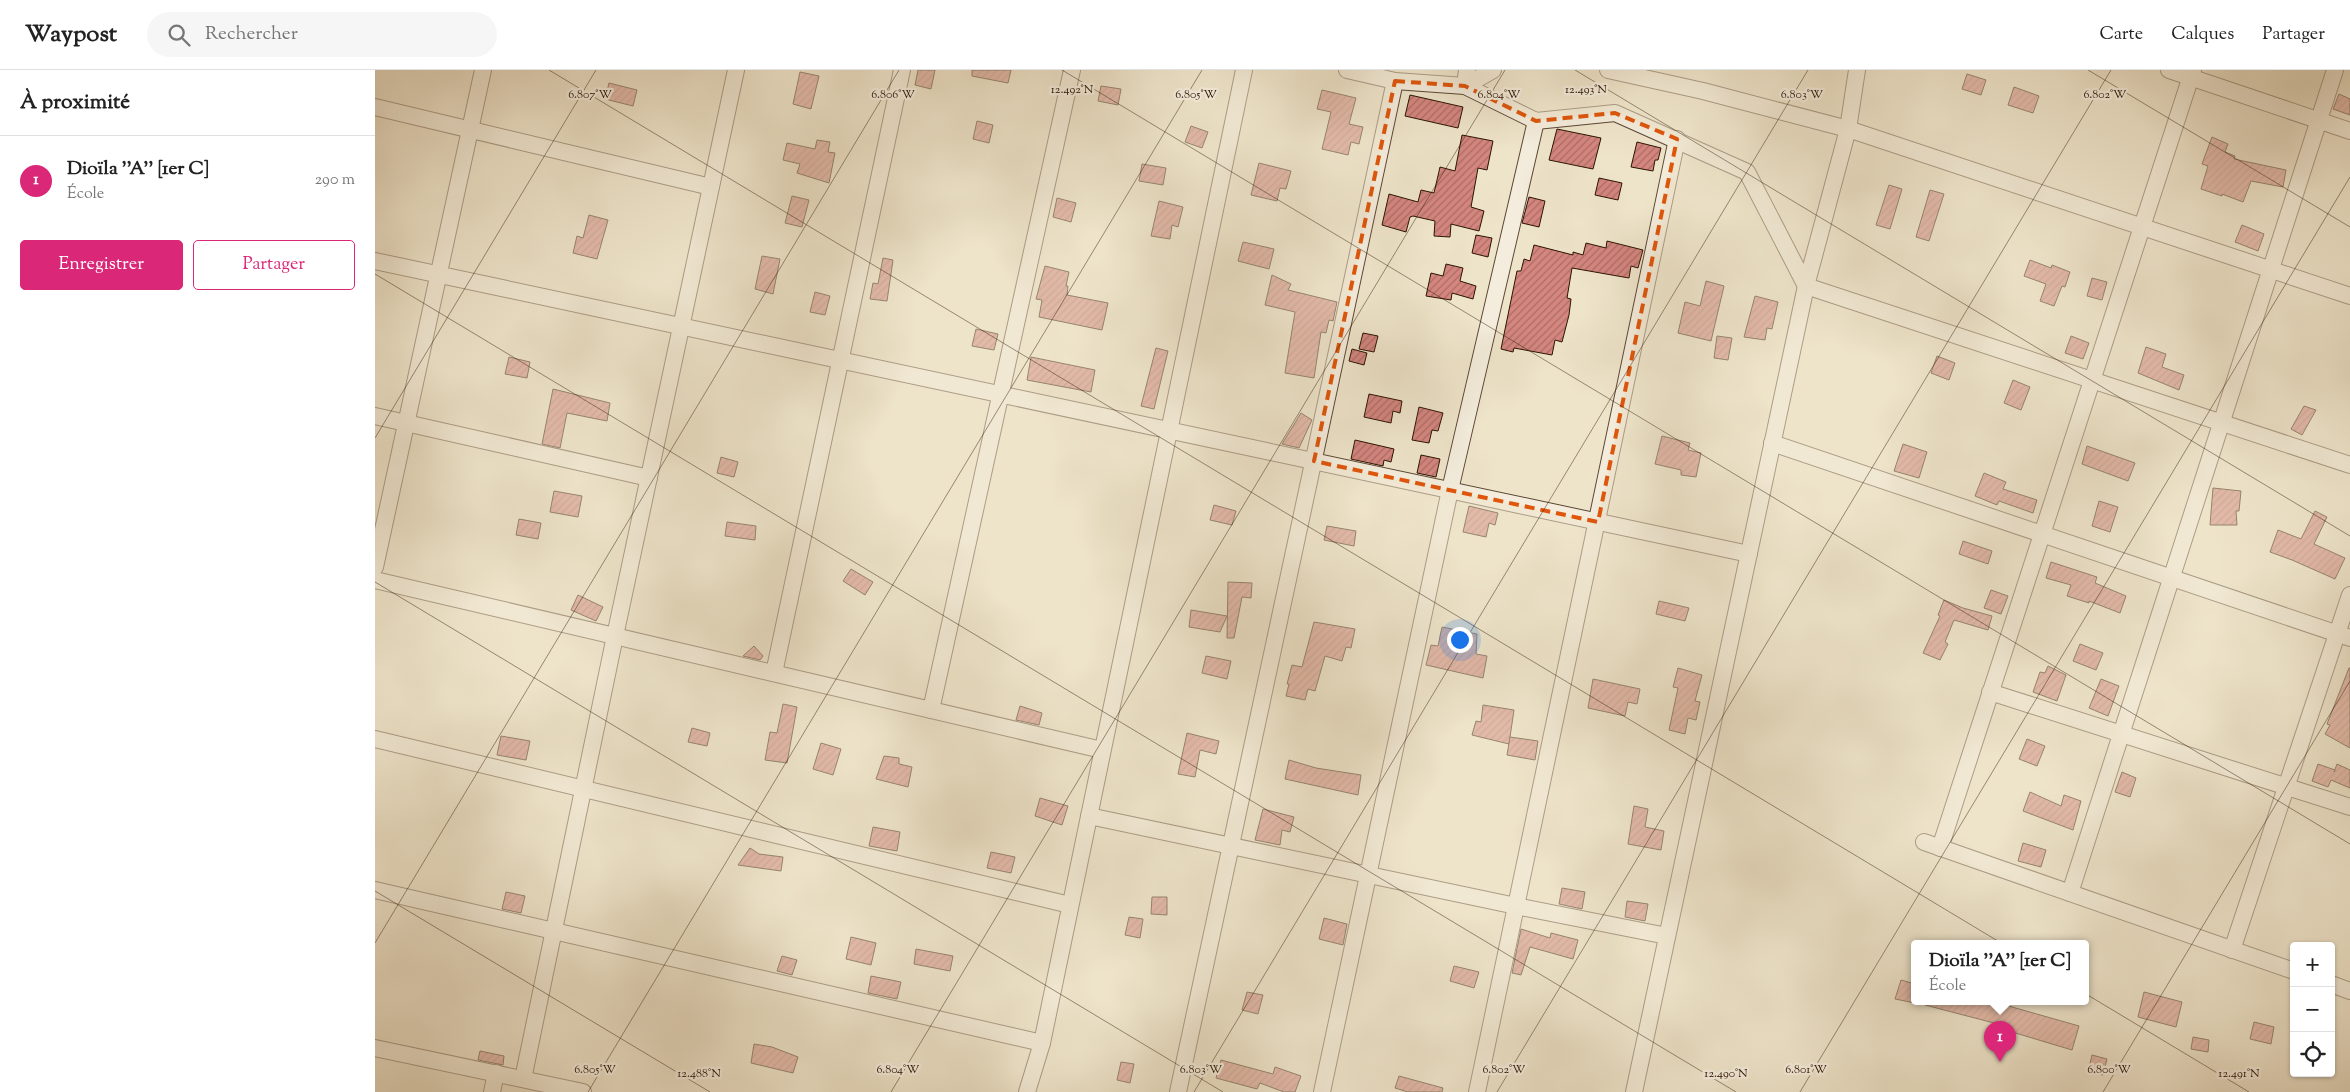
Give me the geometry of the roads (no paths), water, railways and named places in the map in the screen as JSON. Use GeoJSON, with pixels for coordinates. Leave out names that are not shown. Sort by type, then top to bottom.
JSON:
{"type":"FeatureCollection","features":[{"type":"Feature","properties":{"kind":"street"},"geometry":{"type":"LineString","coordinates":[[375,567],[483,70]]}},
{"type":"Feature","properties":{"kind":"street"},"geometry":{"type":"LineString","coordinates":[[523,1079],[736,70]]}},
{"type":"Feature","properties":{"kind":"street"},"geometry":{"type":"LineString","coordinates":[[774,673],[902,70]]}},
{"type":"Feature","properties":{"kind":"street"},"geometry":{"type":"LineString","coordinates":[[931,710],[1072,70]]}},
{"type":"Feature","properties":{"kind":"street"},"geometry":{"type":"LineString","coordinates":[[1027,1092],[1042,1043],[1244,70]]}},
{"type":"Feature","properties":{"kind":"street"},"geometry":{"type":"LineString","coordinates":[[1347,70],[1395,81],[1466,78],[1493,70]]}},
{"type":"Feature","properties":{"kind":"street"},"geometry":{"type":"LineString","coordinates":[[1607,70],[1703,91],[1848,129],[2350,296]]}},
{"type":"Feature","properties":{"kind":"street"},"geometry":{"type":"LineString","coordinates":[[1634,1092],[1806,286],[1848,129],[1857,70]]}},
{"type":"Feature","properties":{"kind":"street"},"geometry":{"type":"LineString","coordinates":[[2169,70],[2192,74],[2350,131]]}},
{"type":"Feature","properties":{"kind":"street"},"geometry":{"type":"LineString","coordinates":[[2070,893],[2317,120],[2335,70]]}},
{"type":"Feature","properties":{"kind":"street"},"geometry":{"type":"LineString","coordinates":[[1940,848],[2141,225],[2192,74]]}},
{"type":"Feature","properties":{"kind":"street"},"geometry":{"type":"LineString","coordinates":[[1466,78],[1536,121],[1615,114],[1747,172],[1806,286],[2350,465]]}},
{"type":"Feature","properties":{"kind":"street"},"geometry":{"type":"LineString","coordinates":[[1178,1092],[1395,81]]}},
{"type":"Feature","properties":{"kind":"street"},"geometry":{"type":"LineString","coordinates":[[375,107],[711,187]]}},
{"type":"Feature","properties":{"kind":"street"},"geometry":{"type":"LineString","coordinates":[[1322,1092],[1450,490],[1536,121]]}},
{"type":"Feature","properties":{"kind":"street"},"geometry":{"type":"LineString","coordinates":[[1477,1092],[1677,140]]}},
{"type":"Feature","properties":{"kind":"street"},"geometry":{"type":"LineString","coordinates":[[375,261],[1749,554]]}},
{"type":"Feature","properties":{"kind":"street"},"geometry":{"type":"LineString","coordinates":[[375,416],[649,478]]}},
{"type":"Feature","properties":{"kind":"street"},"geometry":{"type":"LineString","coordinates":[[1773,443],[2344,636]]}},
{"type":"Feature","properties":{"kind":"street"},"geometry":{"type":"LineString","coordinates":[[375,580],[1102,750]]}},
{"type":"Feature","properties":{"kind":"street"},"geometry":{"type":"LineString","coordinates":[[2232,950],[2286,786],[2344,636],[2350,596]]}},
{"type":"Feature","properties":{"kind":"street"},"geometry":{"type":"LineString","coordinates":[[1991,692],[2350,807]]}},
{"type":"Feature","properties":{"kind":"street"},"geometry":{"type":"LineString","coordinates":[[375,739],[1071,905]]}},
{"type":"Feature","properties":{"kind":"street"},"geometry":{"type":"LineString","coordinates":[[1089,816],[1667,936]]}},
{"type":"Feature","properties":{"kind":"street"},"geometry":{"type":"LineString","coordinates":[[1924,842],[2290,970]]}},
{"type":"Feature","properties":{"kind":"street"},"geometry":{"type":"LineString","coordinates":[[375,890],[1042,1043]]}},
{"type":"Feature","properties":{"kind":"street"},"geometry":{"type":"LineString","coordinates":[[2335,985],[2350,991]]}},
{"type":"Feature","properties":{"kind":"street"},"geometry":{"type":"LineString","coordinates":[[375,1048],[583,1092]]}},
{"type":"Feature","properties":{"kind":"street"},"geometry":{"type":"LineString","coordinates":[[492,1092],[496,1073]]}},
{"type":"Feature","properties":{"kind":"place","name":"Dioïla ''A'' [1er C]"},"geometry":{"type":"Point","coordinates":[2000,1062]}}]}
